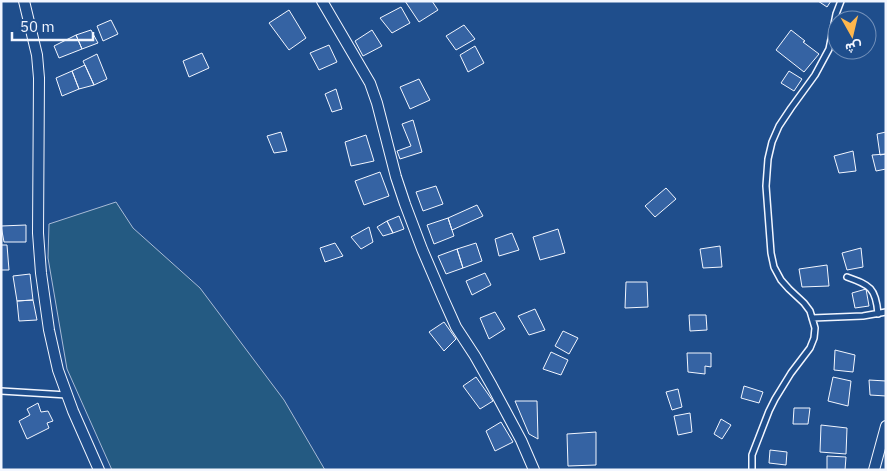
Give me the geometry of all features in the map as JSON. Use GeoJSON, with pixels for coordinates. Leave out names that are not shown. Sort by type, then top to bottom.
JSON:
{"type":"FeatureCollection","features":[{"type":"Feature","properties":{"kind":"street"},"geometry":{"type":"LineString","coordinates":[[24,1],[38,63],[38,233],[41,272],[53,352],[67,395],[99,470]]}},
{"type":"Feature","properties":{"kind":"street"},"geometry":{"type":"LineString","coordinates":[[322,1],[370,83],[405,204],[422,249],[456,327],[476,356],[521,440],[534,470]]}},
{"type":"Feature","properties":{"kind":"street"},"geometry":{"type":"LineString","coordinates":[[874,470],[886,426]]}},
{"type":"Feature","properties":{"kind":"lane"},"geometry":{"type":"LineString","coordinates":[[752,470],[752,455],[775,399],[791,373],[810,348],[815,328],[810,311],[781,280],[774,267],[770,253],[766,186],[768,159],[772,142],[779,126],[815,75],[829,49],[836,14],[841,1]]}},
{"type":"Feature","properties":{"kind":"lane"},"geometry":{"type":"LineString","coordinates":[[847,277],[871,288],[877,301],[878,314]]}},
{"type":"Feature","properties":{"kind":"lane"},"geometry":{"type":"LineString","coordinates":[[812,318],[863,316],[886,312]]}},
{"type":"Feature","properties":{"kind":"lane"},"geometry":{"type":"LineString","coordinates":[[1,391],[67,395]]}},
{"type":"Feature","properties":{"kind":"shaded area"},"geometry":{"type":"Polygon","coordinates":[[[116,202],[133,228],[200,288],[284,400],[325,470],[112,470],[67,369],[48,258],[49,224],[116,202]]]}},
{"type":"Feature","properties":{"kind":"building"},"geometry":{"type":"Polygon","coordinates":[[[405,1],[432,1],[438,10],[419,22],[405,1]]]}},
{"type":"Feature","properties":{"kind":"building"},"geometry":{"type":"Polygon","coordinates":[[[818,1],[831,1],[827,7],[818,1]]]}},
{"type":"Feature","properties":{"kind":"building"},"geometry":{"type":"Polygon","coordinates":[[[401,7],[410,23],[392,33],[380,18],[401,7]]]}},
{"type":"Feature","properties":{"kind":"building"},"geometry":{"type":"Polygon","coordinates":[[[289,10],[306,38],[289,50],[269,23],[289,10]]]}},
{"type":"Feature","properties":{"kind":"building"},"geometry":{"type":"Polygon","coordinates":[[[111,20],[118,34],[103,41],[97,26],[111,20]]]}},
{"type":"Feature","properties":{"kind":"building"},"geometry":{"type":"Polygon","coordinates":[[[464,25],[475,39],[456,50],[446,36],[464,25]]]}},
{"type":"Feature","properties":{"kind":"building"},"geometry":{"type":"Polygon","coordinates":[[[91,30],[98,43],[82,49],[76,35],[91,30]]]}},
{"type":"Feature","properties":{"kind":"building"},"geometry":{"type":"Polygon","coordinates":[[[372,30],[382,46],[363,56],[355,41],[372,30]]]}},
{"type":"Feature","properties":{"kind":"building"},"geometry":{"type":"Polygon","coordinates":[[[791,30],[819,54],[804,72],[776,50],[791,30]]]}},
{"type":"Feature","properties":{"kind":"building"},"geometry":{"type":"Polygon","coordinates":[[[76,35],[82,49],[59,58],[54,46],[76,35]]]}},
{"type":"Feature","properties":{"kind":"building"},"geometry":{"type":"Polygon","coordinates":[[[329,45],[337,62],[319,70],[310,53],[329,45]]]}},
{"type":"Feature","properties":{"kind":"building"},"geometry":{"type":"Polygon","coordinates":[[[475,46],[484,63],[468,72],[460,55],[475,46]]]}},
{"type":"Feature","properties":{"kind":"building"},"geometry":{"type":"Polygon","coordinates":[[[202,53],[209,68],[189,77],[183,61],[202,53]]]}},
{"type":"Feature","properties":{"kind":"building"},"geometry":{"type":"Polygon","coordinates":[[[97,54],[107,79],[94,85],[83,61],[97,54]]]}},
{"type":"Feature","properties":{"kind":"building"},"geometry":{"type":"Polygon","coordinates":[[[85,65],[94,85],[79,89],[72,71],[85,65]]]}},
{"type":"Feature","properties":{"kind":"building"},"geometry":{"type":"Polygon","coordinates":[[[72,71],[79,89],[62,96],[56,78],[72,71]]]}},
{"type":"Feature","properties":{"kind":"building"},"geometry":{"type":"Polygon","coordinates":[[[789,71],[802,79],[794,91],[781,83],[789,71]]]}},
{"type":"Feature","properties":{"kind":"building"},"geometry":{"type":"Polygon","coordinates":[[[419,79],[430,100],[410,109],[400,87],[419,79]]]}},
{"type":"Feature","properties":{"kind":"building"},"geometry":{"type":"Polygon","coordinates":[[[336,89],[342,109],[332,112],[325,94],[336,89]]]}},
{"type":"Feature","properties":{"kind":"building"},"geometry":{"type":"Polygon","coordinates":[[[413,120],[422,152],[400,159],[397,151],[411,146],[402,124],[413,120]]]}},
{"type":"Feature","properties":{"kind":"building"},"geometry":{"type":"Polygon","coordinates":[[[281,132],[287,151],[274,153],[267,136],[281,132]]]}},
{"type":"Feature","properties":{"kind":"building"},"geometry":{"type":"Polygon","coordinates":[[[886,132],[886,154],[880,155],[877,134],[886,132]]]}},
{"type":"Feature","properties":{"kind":"building"},"geometry":{"type":"Polygon","coordinates":[[[366,135],[374,161],[351,166],[345,142],[366,135]]]}},
{"type":"Feature","properties":{"kind":"building"},"geometry":{"type":"Polygon","coordinates":[[[853,151],[856,171],[839,173],[834,156],[853,151]]]}},
{"type":"Feature","properties":{"kind":"building"},"geometry":{"type":"Polygon","coordinates":[[[886,154],[886,169],[876,171],[872,155],[886,154]]]}},
{"type":"Feature","properties":{"kind":"building"},"geometry":{"type":"Polygon","coordinates":[[[380,172],[389,196],[364,205],[355,181],[380,172]]]}},
{"type":"Feature","properties":{"kind":"building"},"geometry":{"type":"Polygon","coordinates":[[[436,186],[443,204],[423,211],[416,192],[436,186]]]}},
{"type":"Feature","properties":{"kind":"building"},"geometry":{"type":"Polygon","coordinates":[[[666,188],[676,199],[655,217],[645,206],[666,188]]]}},
{"type":"Feature","properties":{"kind":"building"},"geometry":{"type":"Polygon","coordinates":[[[477,205],[483,216],[452,230],[448,218],[477,205]]]}},
{"type":"Feature","properties":{"kind":"building"},"geometry":{"type":"Polygon","coordinates":[[[399,216],[404,229],[393,233],[387,221],[399,216]]]}},
{"type":"Feature","properties":{"kind":"building"},"geometry":{"type":"Polygon","coordinates":[[[448,218],[454,236],[434,244],[427,225],[448,218]]]}},
{"type":"Feature","properties":{"kind":"building"},"geometry":{"type":"Polygon","coordinates":[[[387,221],[393,233],[383,236],[377,227],[387,221]]]}},
{"type":"Feature","properties":{"kind":"building"},"geometry":{"type":"Polygon","coordinates":[[[26,225],[26,242],[4,242],[1,226],[26,225]]]}},
{"type":"Feature","properties":{"kind":"building"},"geometry":{"type":"Polygon","coordinates":[[[369,227],[373,242],[361,249],[351,237],[369,227]]]}},
{"type":"Feature","properties":{"kind":"building"},"geometry":{"type":"Polygon","coordinates":[[[558,229],[565,253],[540,260],[533,237],[558,229]]]}},
{"type":"Feature","properties":{"kind":"building"},"geometry":{"type":"Polygon","coordinates":[[[512,233],[519,250],[499,256],[495,239],[512,233]]]}},
{"type":"Feature","properties":{"kind":"building"},"geometry":{"type":"Polygon","coordinates":[[[335,243],[343,256],[325,262],[320,248],[335,243]]]}},
{"type":"Feature","properties":{"kind":"building"},"geometry":{"type":"Polygon","coordinates":[[[476,243],[482,261],[463,268],[457,249],[476,243]]]}},
{"type":"Feature","properties":{"kind":"building"},"geometry":{"type":"Polygon","coordinates":[[[1,245],[7,245],[9,270],[1,270],[1,245]]]}},
{"type":"Feature","properties":{"kind":"building"},"geometry":{"type":"Polygon","coordinates":[[[720,246],[722,267],[703,268],[700,249],[720,246]]]}},
{"type":"Feature","properties":{"kind":"building"},"geometry":{"type":"Polygon","coordinates":[[[861,248],[863,267],[847,270],[842,253],[861,248]]]}},
{"type":"Feature","properties":{"kind":"building"},"geometry":{"type":"Polygon","coordinates":[[[457,249],[463,268],[446,274],[438,256],[457,249]]]}},
{"type":"Feature","properties":{"kind":"building"},"geometry":{"type":"Polygon","coordinates":[[[827,265],[829,286],[802,287],[799,269],[827,265]]]}},
{"type":"Feature","properties":{"kind":"building"},"geometry":{"type":"Polygon","coordinates":[[[485,273],[491,285],[472,295],[466,281],[485,273]]]}},
{"type":"Feature","properties":{"kind":"building"},"geometry":{"type":"Polygon","coordinates":[[[30,274],[33,300],[17,301],[13,276],[30,274]]]}},
{"type":"Feature","properties":{"kind":"building"},"geometry":{"type":"Polygon","coordinates":[[[626,282],[647,282],[648,307],[625,308],[626,282]]]}},
{"type":"Feature","properties":{"kind":"building"},"geometry":{"type":"Polygon","coordinates":[[[866,289],[869,306],[855,308],[852,293],[866,289]]]}},
{"type":"Feature","properties":{"kind":"building"},"geometry":{"type":"Polygon","coordinates":[[[33,300],[37,320],[19,321],[17,301],[33,300]]]}},
{"type":"Feature","properties":{"kind":"building"},"geometry":{"type":"Polygon","coordinates":[[[535,309],[545,330],[529,335],[518,316],[535,309]]]}},
{"type":"Feature","properties":{"kind":"building"},"geometry":{"type":"Polygon","coordinates":[[[495,312],[505,329],[489,339],[480,318],[495,312]]]}},
{"type":"Feature","properties":{"kind":"building"},"geometry":{"type":"Polygon","coordinates":[[[689,315],[706,315],[707,330],[690,331],[689,315]]]}},
{"type":"Feature","properties":{"kind":"building"},"geometry":{"type":"Polygon","coordinates":[[[444,322],[456,339],[444,351],[429,332],[444,322]]]}},
{"type":"Feature","properties":{"kind":"building"},"geometry":{"type":"Polygon","coordinates":[[[563,331],[578,338],[569,354],[555,346],[563,331]]]}},
{"type":"Feature","properties":{"kind":"building"},"geometry":{"type":"Polygon","coordinates":[[[835,350],[855,355],[853,372],[834,370],[835,350]]]}},
{"type":"Feature","properties":{"kind":"building"},"geometry":{"type":"Polygon","coordinates":[[[551,352],[568,360],[561,375],[543,369],[551,352]]]}},
{"type":"Feature","properties":{"kind":"building"},"geometry":{"type":"Polygon","coordinates":[[[687,353],[711,353],[711,367],[705,366],[705,374],[688,372],[687,353]]]}},
{"type":"Feature","properties":{"kind":"building"},"geometry":{"type":"Polygon","coordinates":[[[476,377],[493,401],[480,409],[463,386],[476,377]]]}},
{"type":"Feature","properties":{"kind":"building"},"geometry":{"type":"Polygon","coordinates":[[[833,377],[851,381],[848,406],[828,401],[833,377]]]}},
{"type":"Feature","properties":{"kind":"building"},"geometry":{"type":"Polygon","coordinates":[[[869,380],[886,381],[886,396],[870,395],[869,380]]]}},
{"type":"Feature","properties":{"kind":"building"},"geometry":{"type":"Polygon","coordinates":[[[744,386],[763,392],[759,403],[741,398],[744,386]]]}},
{"type":"Feature","properties":{"kind":"building"},"geometry":{"type":"Polygon","coordinates":[[[678,389],[682,407],[672,410],[666,392],[678,389]]]}},
{"type":"Feature","properties":{"kind":"building"},"geometry":{"type":"Polygon","coordinates":[[[515,401],[537,401],[538,439],[529,434],[515,401]]]}},
{"type":"Feature","properties":{"kind":"building"},"geometry":{"type":"Polygon","coordinates":[[[38,403],[41,412],[48,411],[53,421],[47,423],[49,428],[27,439],[19,421],[30,415],[27,409],[38,403]]]}},
{"type":"Feature","properties":{"kind":"building"},"geometry":{"type":"Polygon","coordinates":[[[794,408],[810,408],[808,424],[793,424],[794,408]]]}},
{"type":"Feature","properties":{"kind":"building"},"geometry":{"type":"Polygon","coordinates":[[[690,413],[692,432],[678,435],[674,416],[690,413]]]}},
{"type":"Feature","properties":{"kind":"building"},"geometry":{"type":"Polygon","coordinates":[[[721,419],[731,425],[722,439],[714,434],[721,419]]]}},
{"type":"Feature","properties":{"kind":"building"},"geometry":{"type":"Polygon","coordinates":[[[501,422],[513,442],[495,451],[486,431],[501,422]]]}},
{"type":"Feature","properties":{"kind":"building"},"geometry":{"type":"Polygon","coordinates":[[[821,425],[847,428],[846,454],[820,452],[821,425]]]}},
{"type":"Feature","properties":{"kind":"building"},"geometry":{"type":"Polygon","coordinates":[[[596,432],[596,465],[568,466],[567,434],[596,432]]]}},
{"type":"Feature","properties":{"kind":"building"},"geometry":{"type":"Polygon","coordinates":[[[770,450],[787,452],[786,465],[769,463],[770,450]]]}},
{"type":"Feature","properties":{"kind":"building"},"geometry":{"type":"Polygon","coordinates":[[[827,456],[846,457],[845,470],[827,470],[827,456]]]}}]}
